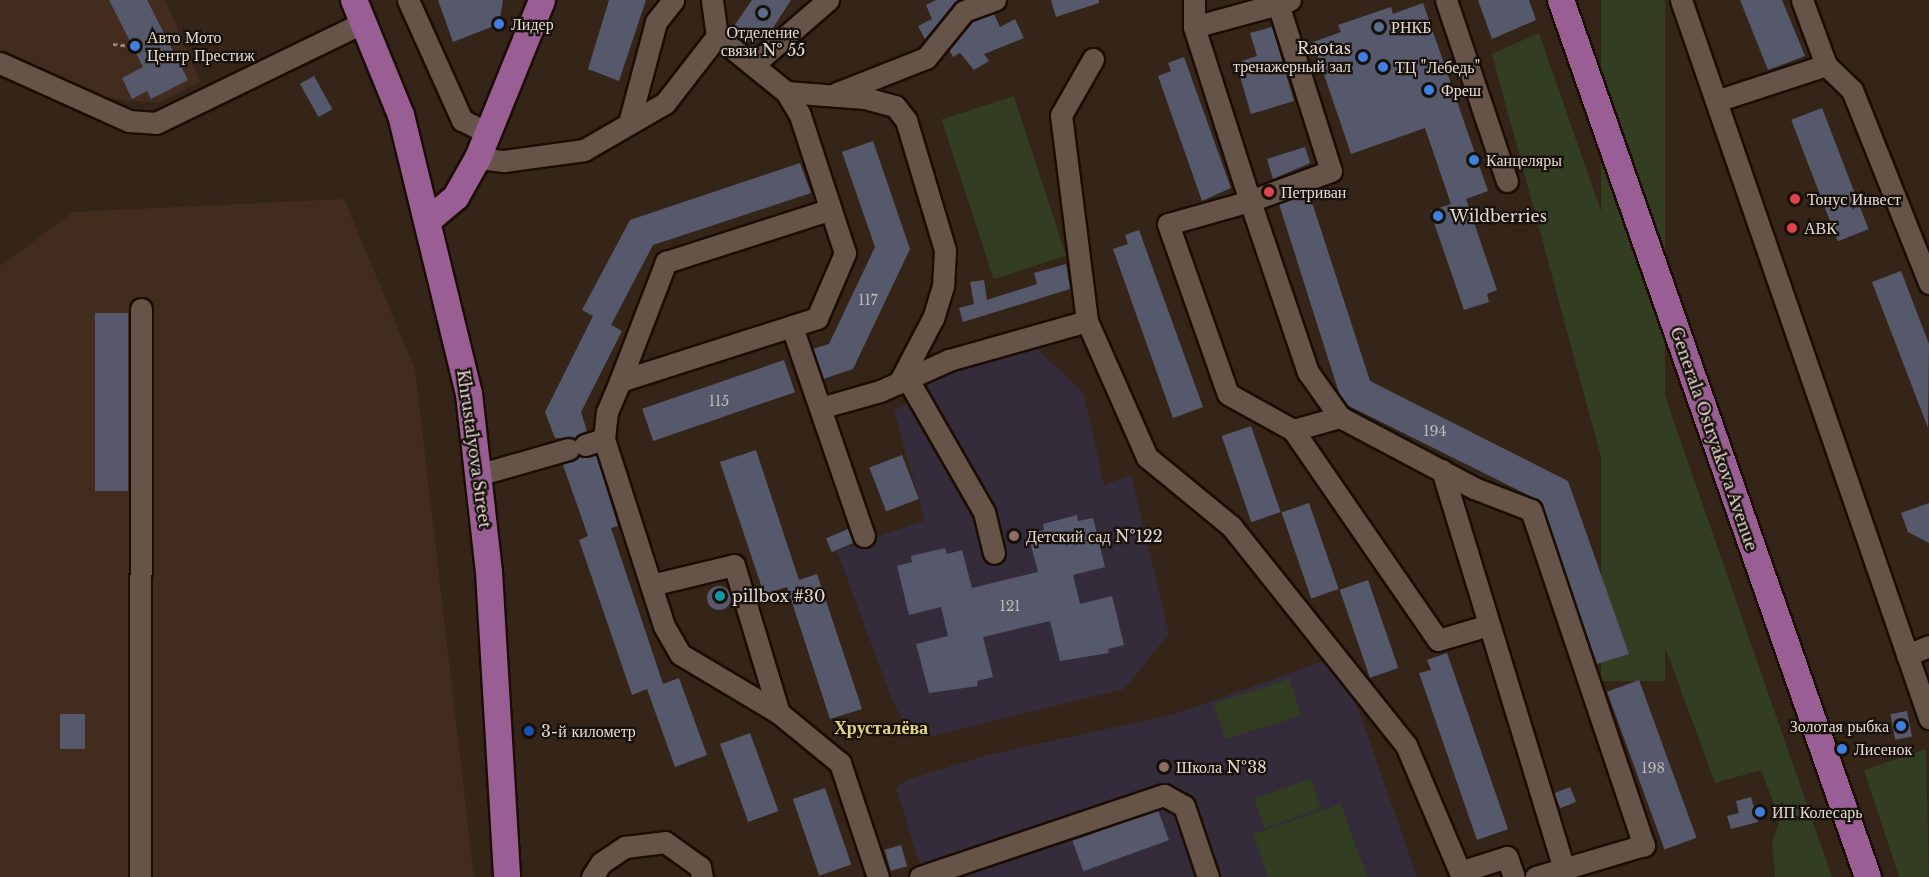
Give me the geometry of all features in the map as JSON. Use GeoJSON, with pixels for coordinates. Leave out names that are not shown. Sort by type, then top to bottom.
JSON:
{"type":"FeatureCollection","features":[{"type":"Feature","properties":{"kind":"main road"},"geometry":{"type":"LineString","coordinates":[[430,219],[456,197],[478,158],[542,0]]}},
{"type":"Feature","properties":{"kind":"main road","name":"Generala Ostryakova Avenue"},"geometry":{"type":"LineString","coordinates":[[1561,0],[1868,877]]}},
{"type":"Feature","properties":{"kind":"main road","name":"Khrustalyova Street"},"geometry":{"type":"LineString","coordinates":[[359,11],[401,115],[430,219],[469,394],[481,474],[507,877]]}},
{"type":"Feature","properties":{"kind":"street"},"geometry":{"type":"LineString","coordinates":[[408,0],[462,120],[488,133]]}},
{"type":"Feature","properties":{"kind":"street"},"geometry":{"type":"LineString","coordinates":[[629,123],[656,22],[673,0]]}},
{"type":"Feature","properties":{"kind":"street"},"geometry":{"type":"LineString","coordinates":[[620,381],[817,318],[845,253],[800,116],[786,92],[717,36],[712,0]]}},
{"type":"Feature","properties":{"kind":"street"},"geometry":{"type":"LineString","coordinates":[[754,64],[828,0]]}},
{"type":"Feature","properties":{"kind":"street"},"geometry":{"type":"LineString","coordinates":[[831,96],[926,58],[964,11],[995,0]]}},
{"type":"Feature","properties":{"kind":"street"},"geometry":{"type":"LineString","coordinates":[[1194,0],[1194,27],[1308,372],[1340,417],[1442,470],[1531,510],[1644,845],[1536,877]]}},
{"type":"Feature","properties":{"kind":"street"},"geometry":{"type":"LineString","coordinates":[[1446,0],[1507,181]]}},
{"type":"Feature","properties":{"kind":"street"},"geometry":{"type":"LineString","coordinates":[[1680,0],[1929,718]]}},
{"type":"Feature","properties":{"kind":"street"},"geometry":{"type":"LineString","coordinates":[[1802,0],[1826,65],[1852,90],[1929,283]]}},
{"type":"Feature","properties":{"kind":"street"},"geometry":{"type":"LineString","coordinates":[[1194,27],[1284,2],[1331,171],[1250,201],[1168,224],[1228,394],[1293,430],[1438,640],[1489,625]]}},
{"type":"Feature","properties":{"kind":"street"},"geometry":{"type":"LineString","coordinates":[[0,63],[129,121],[156,123],[359,11]]}},
{"type":"Feature","properties":{"kind":"street"},"geometry":{"type":"LineString","coordinates":[[478,158],[504,161],[584,150],[665,103],[717,36]]}},
{"type":"Feature","properties":{"kind":"street"},"geometry":{"type":"LineString","coordinates":[[1093,59],[1061,116],[1087,321],[1147,457],[1232,526],[1406,745],[1461,874],[1508,857],[1514,877]]}},
{"type":"Feature","properties":{"kind":"street"},"geometry":{"type":"LineString","coordinates":[[1716,101],[1826,65]]}},
{"type":"Feature","properties":{"kind":"street"},"geometry":{"type":"LineString","coordinates":[[786,92],[895,106],[906,120],[945,250],[943,286],[933,318],[903,380]]}},
{"type":"Feature","properties":{"kind":"street"},"geometry":{"type":"LineString","coordinates":[[481,474],[586,444],[607,412],[666,262],[831,209]]}},
{"type":"Feature","properties":{"kind":"street"},"geometry":{"type":"LineString","coordinates":[[140,877],[141,309]]}},
{"type":"Feature","properties":{"kind":"street"},"geometry":{"type":"LineString","coordinates":[[820,408],[903,380],[949,360],[1087,321]]}},
{"type":"Feature","properties":{"kind":"street"},"geometry":{"type":"LineString","coordinates":[[792,327],[864,536]]}},
{"type":"Feature","properties":{"kind":"street"},"geometry":{"type":"LineString","coordinates":[[903,380],[984,512],[994,553]]}},
{"type":"Feature","properties":{"kind":"street"},"geometry":{"type":"LineString","coordinates":[[1293,430],[1340,417]]}},
{"type":"Feature","properties":{"kind":"street"},"geometry":{"type":"LineString","coordinates":[[586,444],[680,654],[779,713],[840,763],[878,877]]}},
{"type":"Feature","properties":{"kind":"street"},"geometry":{"type":"LineString","coordinates":[[1442,470],[1564,869]]}},
{"type":"Feature","properties":{"kind":"street"},"geometry":{"type":"LineString","coordinates":[[651,585],[734,565],[779,713]]}},
{"type":"Feature","properties":{"kind":"street"},"geometry":{"type":"LineString","coordinates":[[1907,655],[1929,646]]}},
{"type":"Feature","properties":{"kind":"street"},"geometry":{"type":"LineString","coordinates":[[920,877],[1164,795],[1184,806],[1208,877]]}},
{"type":"Feature","properties":{"kind":"street"},"geometry":{"type":"LineString","coordinates":[[592,877],[601,863],[626,847],[665,842],[700,867],[702,877]]}},
{"type":"Feature","properties":{"kind":"path"},"geometry":{"type":"LineString","coordinates":[[113,44],[132,46]]}},
{"type":"Feature","properties":{"kind":"shaded area"},"geometry":{"type":"Polygon","coordinates":[[[0,0],[165,0],[200,82],[158,103],[82,96],[0,51],[0,0]]]}},
{"type":"Feature","properties":{"kind":"shaded area"},"geometry":{"type":"Polygon","coordinates":[[[344,199],[415,369],[474,877],[0,877],[0,266],[73,212],[344,199]]]}},
{"type":"Feature","properties":{"kind":"shaded area","name":"Детский сад №122"},"geometry":{"type":"Polygon","coordinates":[[[1032,344],[1084,394],[1104,485],[1131,475],[1169,634],[1124,689],[927,737],[905,725],[893,702],[837,551],[925,520],[894,411],[927,393],[920,380],[1032,344]]]}},
{"type":"Feature","properties":{"kind":"shaded area","name":"Школа №38"},"geometry":{"type":"Polygon","coordinates":[[[1324,661],[1355,700],[1417,877],[924,877],[896,788],[906,780],[988,755],[1175,714],[1324,661]]]}},
{"type":"Feature","properties":{"kind":"green space"},"geometry":{"type":"Polygon","coordinates":[[[1601,0],[1665,0],[1665,681],[1601,681],[1601,0]]]}},
{"type":"Feature","properties":{"kind":"green space"},"geometry":{"type":"Polygon","coordinates":[[[1539,33],[1832,877],[1775,877],[1772,842],[1780,820],[1761,770],[1715,783],[1617,516],[1492,54],[1539,33]]]}},
{"type":"Feature","properties":{"kind":"green space"},"geometry":{"type":"Polygon","coordinates":[[[1014,96],[1066,256],[994,279],[942,119],[1014,96]]]}},
{"type":"Feature","properties":{"kind":"green space"},"geometry":{"type":"Polygon","coordinates":[[[1289,679],[1301,715],[1226,740],[1214,703],[1289,679]]]}},
{"type":"Feature","properties":{"kind":"green space"},"geometry":{"type":"Polygon","coordinates":[[[1926,749],[1929,877],[1899,877],[1864,770],[1926,749]]]}},
{"type":"Feature","properties":{"kind":"green space"},"geometry":{"type":"Polygon","coordinates":[[[1311,779],[1321,808],[1264,828],[1254,799],[1311,779]]]}},
{"type":"Feature","properties":{"kind":"green space"},"geometry":{"type":"Polygon","coordinates":[[[1341,804],[1367,877],[1268,877],[1253,834],[1341,804]]]}},
{"type":"Feature","properties":{"kind":"building"},"geometry":{"type":"Polygon","coordinates":[[[109,0],[147,0],[188,80],[151,99],[147,91],[132,99],[122,78],[143,67],[109,0]]]}},
{"type":"Feature","properties":{"kind":"building"},"geometry":{"type":"Polygon","coordinates":[[[438,0],[503,0],[499,24],[453,42],[438,0]]]}},
{"type":"Feature","properties":{"kind":"building"},"geometry":{"type":"Polygon","coordinates":[[[609,0],[646,0],[619,81],[588,69],[609,0]]]}},
{"type":"Feature","properties":{"kind":"building"},"geometry":{"type":"Polygon","coordinates":[[[752,0],[791,0],[769,34],[764,38],[758,34],[751,43],[732,29],[752,0]]]}},
{"type":"Feature","properties":{"kind":"building"},"geometry":{"type":"Polygon","coordinates":[[[936,0],[958,0],[925,39],[918,26],[932,19],[926,5],[936,0]]]}},
{"type":"Feature","properties":{"kind":"building"},"geometry":{"type":"Polygon","coordinates":[[[1051,0],[1099,0],[1099,3],[1056,17],[1051,0]]]}},
{"type":"Feature","properties":{"kind":"building"},"geometry":{"type":"Polygon","coordinates":[[[1478,0],[1529,0],[1536,20],[1492,39],[1478,0]]]}},
{"type":"Feature","properties":{"kind":"building"},"geometry":{"type":"Polygon","coordinates":[[[1740,0],[1782,0],[1805,56],[1768,70],[1740,0]]]}},
{"type":"Feature","properties":{"kind":"building","name":"ТЦ \"Лебедь\""},"geometry":{"type":"Polygon","coordinates":[[[1423,3],[1488,191],[1466,199],[1497,290],[1487,294],[1489,302],[1464,310],[1430,211],[1451,204],[1425,128],[1351,154],[1313,42],[1341,32],[1338,25],[1391,7],[1393,14],[1423,3]]]}},
{"type":"Feature","properties":{"kind":"building"},"geometry":{"type":"Polygon","coordinates":[[[994,14],[1000,27],[1015,19],[1024,38],[984,54],[989,61],[974,70],[960,53],[953,57],[949,50],[972,22],[994,14]]]}},
{"type":"Feature","properties":{"kind":"building"},"geometry":{"type":"Polygon","coordinates":[[[1272,27],[1294,101],[1251,114],[1236,63],[1257,56],[1250,33],[1272,27]]]}},
{"type":"Feature","properties":{"kind":"building"},"geometry":{"type":"Polygon","coordinates":[[[1184,57],[1231,188],[1202,201],[1158,76],[1171,71],[1168,63],[1184,57]]]}},
{"type":"Feature","properties":{"kind":"building"},"geometry":{"type":"Polygon","coordinates":[[[314,76],[332,109],[318,117],[300,84],[314,76]]]}},
{"type":"Feature","properties":{"kind":"building"},"geometry":{"type":"Polygon","coordinates":[[[1822,108],[1869,229],[1838,241],[1791,120],[1822,108]]]}},
{"type":"Feature","properties":{"kind":"building"},"geometry":{"type":"Polygon","coordinates":[[[873,141],[910,249],[853,369],[823,379],[813,349],[829,344],[875,247],[842,152],[873,141]]]}},
{"type":"Feature","properties":{"kind":"building"},"geometry":{"type":"Polygon","coordinates":[[[1305,147],[1310,163],[1273,179],[1267,159],[1305,147]]]}},
{"type":"Feature","properties":{"kind":"building"},"geometry":{"type":"Polygon","coordinates":[[[800,163],[811,193],[653,245],[611,325],[622,331],[581,412],[587,431],[575,438],[555,438],[545,412],[593,316],[582,310],[630,220],[800,163]]]}},
{"type":"Feature","properties":{"kind":"building"},"geometry":{"type":"Polygon","coordinates":[[[1309,193],[1370,381],[1568,481],[1629,654],[1597,664],[1540,501],[1347,405],[1339,393],[1279,204],[1309,193]]]}},
{"type":"Feature","properties":{"kind":"building"},"geometry":{"type":"Polygon","coordinates":[[[1139,230],[1203,407],[1173,418],[1113,249],[1128,244],[1125,235],[1139,230]]]}},
{"type":"Feature","properties":{"kind":"building"},"geometry":{"type":"Polygon","coordinates":[[[1066,264],[1070,289],[963,322],[959,308],[974,304],[970,282],[984,280],[987,300],[1037,284],[1034,273],[1066,264]]]}},
{"type":"Feature","properties":{"kind":"building"},"geometry":{"type":"Polygon","coordinates":[[[1901,271],[1929,344],[1928,428],[1872,282],[1901,271]]]}},
{"type":"Feature","properties":{"kind":"building"},"geometry":{"type":"Polygon","coordinates":[[[95,313],[128,313],[128,491],[95,491],[95,313]]]}},
{"type":"Feature","properties":{"kind":"building"},"geometry":{"type":"Polygon","coordinates":[[[784,360],[795,392],[653,441],[642,409],[784,360]]]}},
{"type":"Feature","properties":{"kind":"building"},"geometry":{"type":"Polygon","coordinates":[[[1251,426],[1281,512],[1251,522],[1222,436],[1251,426]]]}},
{"type":"Feature","properties":{"kind":"building"},"geometry":{"type":"Polygon","coordinates":[[[756,450],[799,580],[817,574],[862,709],[830,719],[787,587],[764,594],[720,462],[756,450]]]}},
{"type":"Feature","properties":{"kind":"building"},"geometry":{"type":"Polygon","coordinates":[[[596,455],[618,526],[611,528],[663,684],[679,678],[707,755],[675,767],[647,689],[632,695],[579,540],[588,536],[563,465],[579,456],[596,455]]]}},
{"type":"Feature","properties":{"kind":"building"},"geometry":{"type":"Polygon","coordinates":[[[902,455],[919,499],[886,511],[869,468],[902,455]]]}},
{"type":"Feature","properties":{"kind":"building"},"geometry":{"type":"Polygon","coordinates":[[[1309,503],[1339,589],[1311,598],[1282,512],[1309,503]]]}},
{"type":"Feature","properties":{"kind":"building"},"geometry":{"type":"Polygon","coordinates":[[[1929,503],[1929,543],[1908,532],[1901,513],[1929,503]]]}},
{"type":"Feature","properties":{"kind":"building"},"geometry":{"type":"Polygon","coordinates":[[[1077,515],[1078,521],[1093,518],[1105,567],[1073,575],[1080,604],[1112,596],[1124,645],[1108,649],[1109,653],[1060,661],[1050,621],[983,637],[993,677],[977,681],[978,686],[929,693],[916,644],[948,636],[941,607],[909,615],[897,566],[912,562],[911,556],[945,548],[947,554],[962,550],[972,588],[1038,572],[1028,534],[1044,530],[1043,524],[1077,515]]]}},
{"type":"Feature","properties":{"kind":"building"},"geometry":{"type":"Polygon","coordinates":[[[848,529],[854,543],[832,552],[826,538],[848,529]]]}},
{"type":"Feature","properties":{"kind":"building"},"geometry":{"type":"Polygon","coordinates":[[[1368,580],[1398,668],[1370,678],[1340,590],[1368,580]]]}},
{"type":"Feature","properties":{"kind":"building","name":"pillbox #30"},"geometry":{"type":"Polygon","coordinates":[[[719,586],[724,587],[730,593],[730,603],[724,609],[719,610],[714,609],[708,603],[707,598],[708,593],[714,587],[719,586]]]}},
{"type":"Feature","properties":{"kind":"building"},"geometry":{"type":"Polygon","coordinates":[[[1447,653],[1508,829],[1477,840],[1419,673],[1431,670],[1427,660],[1447,653]]]}},
{"type":"Feature","properties":{"kind":"building"},"geometry":{"type":"Polygon","coordinates":[[[1639,680],[1696,838],[1665,849],[1607,692],[1639,680]]]}},
{"type":"Feature","properties":{"kind":"building","name":"Золотая рыбка"},"geometry":{"type":"Polygon","coordinates":[[[1907,711],[1912,737],[1895,740],[1890,714],[1907,711]]]}},
{"type":"Feature","properties":{"kind":"building"},"geometry":{"type":"Polygon","coordinates":[[[60,714],[85,714],[85,749],[60,749],[60,714]]]}},
{"type":"Feature","properties":{"kind":"building"},"geometry":{"type":"Polygon","coordinates":[[[750,733],[778,811],[748,822],[720,744],[750,733]]]}},
{"type":"Feature","properties":{"kind":"building"},"geometry":{"type":"Polygon","coordinates":[[[1570,787],[1576,802],[1560,808],[1554,793],[1570,787]]]}},
{"type":"Feature","properties":{"kind":"building"},"geometry":{"type":"Polygon","coordinates":[[[825,788],[851,865],[819,876],[793,799],[825,788]]]}},
{"type":"Feature","properties":{"kind":"building"},"geometry":{"type":"Polygon","coordinates":[[[1751,797],[1758,822],[1731,829],[1727,816],[1739,813],[1736,801],[1751,797]]]}},
{"type":"Feature","properties":{"kind":"building"},"geometry":{"type":"Polygon","coordinates":[[[1158,810],[1169,840],[1083,871],[1072,841],[1158,810]]]}},
{"type":"Feature","properties":{"kind":"building"},"geometry":{"type":"Polygon","coordinates":[[[901,845],[907,866],[891,871],[885,850],[901,845]]]}},
{"type":"Feature","properties":{"kind":"place","name":"Отделение связи № 55"},"geometry":{"type":"Point","coordinates":[763,13]}},
{"type":"Feature","properties":{"kind":"place","name":"Лидер"},"geometry":{"type":"Point","coordinates":[499,24]}},
{"type":"Feature","properties":{"kind":"place","name":"РНКБ"},"geometry":{"type":"Point","coordinates":[1379,27]}},
{"type":"Feature","properties":{"kind":"place","name":"Авто Мото Центр Престиж"},"geometry":{"type":"Point","coordinates":[135,46]}},
{"type":"Feature","properties":{"kind":"place","name":"Raotas тренажерный зал"},"geometry":{"type":"Point","coordinates":[1363,57]}},
{"type":"Feature","properties":{"kind":"place","name":"ТЦ \"Лебедь\""},"geometry":{"type":"Point","coordinates":[1383,67]}},
{"type":"Feature","properties":{"kind":"place","name":"Фреш"},"geometry":{"type":"Point","coordinates":[1429,90]}},
{"type":"Feature","properties":{"kind":"place","name":"Канцеляры"},"geometry":{"type":"Point","coordinates":[1474,160]}},
{"type":"Feature","properties":{"kind":"place","name":"Петриван"},"geometry":{"type":"Point","coordinates":[1269,192]}},
{"type":"Feature","properties":{"kind":"place","name":"Тонус Инвест"},"geometry":{"type":"Point","coordinates":[1795,199]}},
{"type":"Feature","properties":{"kind":"place","name":"Wildberries"},"geometry":{"type":"Point","coordinates":[1438,216]}},
{"type":"Feature","properties":{"kind":"place","name":"АВК"},"geometry":{"type":"Point","coordinates":[1792,228]}},
{"type":"Feature","properties":{"kind":"place","name":"Детский сад №122"},"geometry":{"type":"Point","coordinates":[1014,536]}},
{"type":"Feature","properties":{"kind":"place","name":"pillbox #30"},"geometry":{"type":"Point","coordinates":[720,596]}},
{"type":"Feature","properties":{"kind":"place","name":"Золотая рыбка"},"geometry":{"type":"Point","coordinates":[1901,726]}},
{"type":"Feature","properties":{"kind":"place","name":"3-й километр"},"geometry":{"type":"Point","coordinates":[529,731]}},
{"type":"Feature","properties":{"kind":"place","name":"Лисенок"},"geometry":{"type":"Point","coordinates":[1842,749]}},
{"type":"Feature","properties":{"kind":"place","name":"Школа №38"},"geometry":{"type":"Point","coordinates":[1164,767]}},
{"type":"Feature","properties":{"kind":"place","name":"ИП Колесарь"},"geometry":{"type":"Point","coordinates":[1760,812]}},
{"type":"Feature","properties":{"kind":"district","name":"Хрусталёва"},"geometry":{"type":"Point","coordinates":[881,728]}}]}
